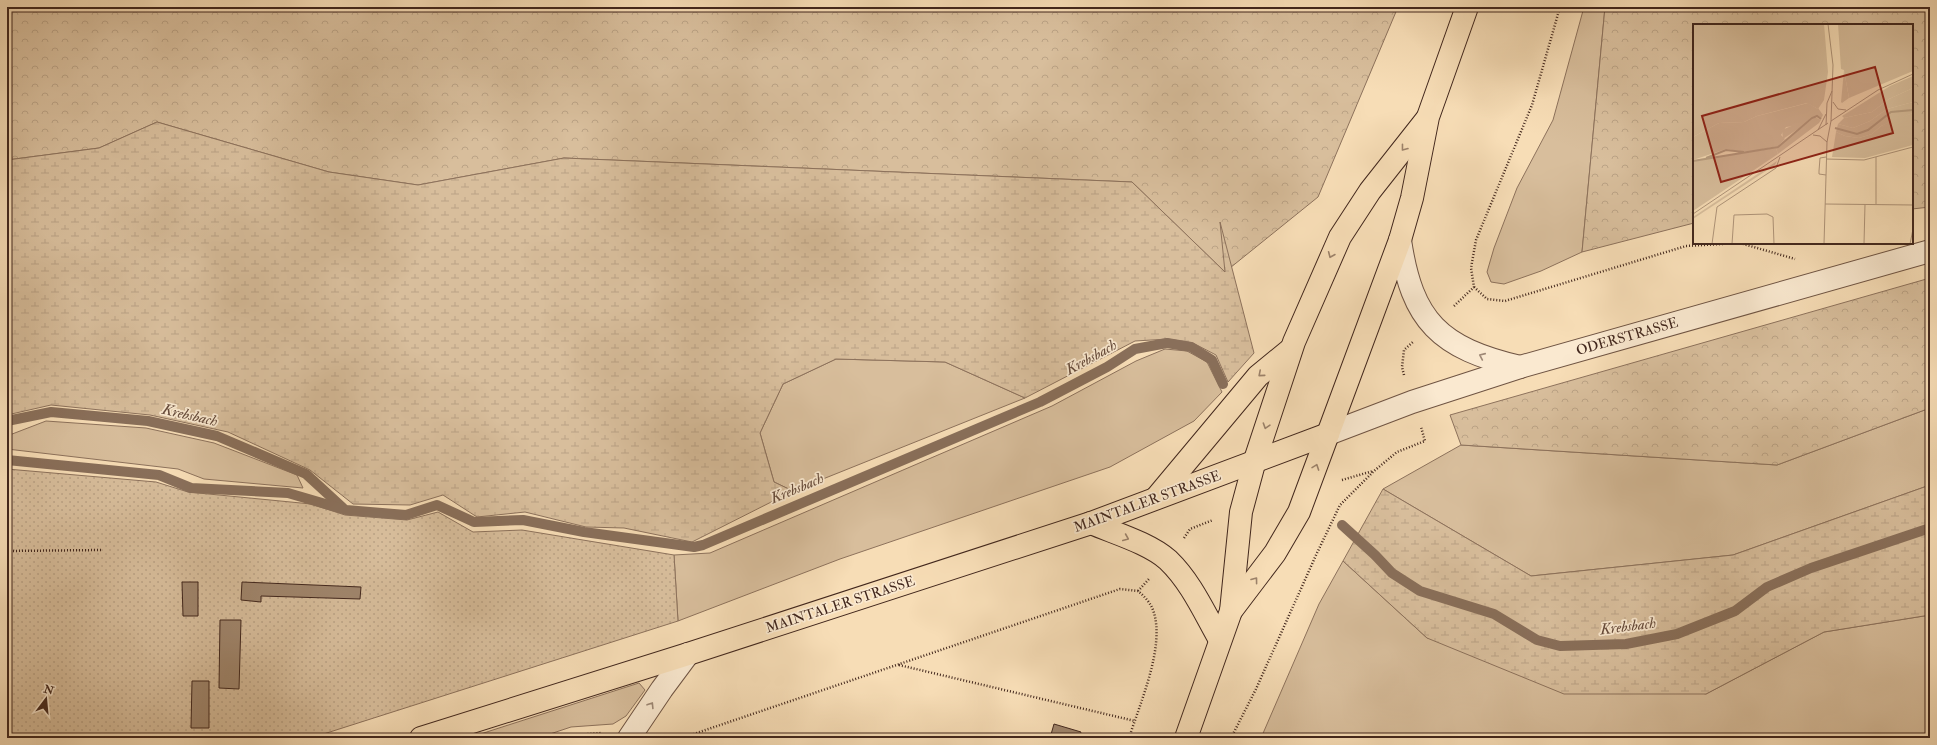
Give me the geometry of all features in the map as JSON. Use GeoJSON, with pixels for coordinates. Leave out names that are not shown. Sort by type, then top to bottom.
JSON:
{"type":"FeatureCollection","features":[{"type":"Feature","properties":{"kind":"main road"},"geometry":{"type":"LineString","coordinates":[[1231,611],[1275,553],[1299,512],[1400,240],[1412,198],[1428,117],[1467,7]]}},
{"type":"Feature","properties":{"kind":"main road"},"geometry":{"type":"LineString","coordinates":[[1186,738],[1231,611],[1240,512],[1255,460],[1291,349],[1340,237],[1370,191],[1428,117]]}},
{"type":"Feature","properties":{"kind":"main road"},"geometry":{"type":"LineString","coordinates":[[1155,499],[1258,376],[1291,349]]}},
{"type":"Feature","properties":{"kind":"main road","name":"MAINTALER STRASSE"},"geometry":{"type":"LineString","coordinates":[[421,738],[688,654],[1091,523],[1255,460],[1328,434]]}},
{"type":"Feature","properties":{"kind":"main road"},"geometry":{"type":"LineString","coordinates":[[1091,523],[1148,547],[1167,559],[1189,584],[1220,640]]}},
{"type":"Feature","properties":{"kind":"street"},"geometry":{"type":"LineString","coordinates":[[1400,240],[1404,268],[1412,294],[1433,327],[1448,339],[1487,359],[1520,366]]}},
{"type":"Feature","properties":{"kind":"street","name":"ODERSTRASSE"},"geometry":{"type":"LineString","coordinates":[[1328,434],[1412,402],[1520,366],[1930,251]]}},
{"type":"Feature","properties":{"kind":"street"},"geometry":{"type":"LineString","coordinates":[[630,737],[662,689],[688,654]]}},
{"type":"Feature","properties":{"kind":"path"},"geometry":{"type":"LineString","coordinates":[[1560,7],[1532,105],[1476,240],[1471,268],[1474,287],[1487,299],[1505,301],[1686,246],[1722,244]]}},
{"type":"Feature","properties":{"kind":"path"},"geometry":{"type":"LineString","coordinates":[[1743,244],[1800,261]]}},
{"type":"Feature","properties":{"kind":"path"},"geometry":{"type":"LineString","coordinates":[[1231,738],[1256,689],[1340,505],[1374,471],[1396,452],[1425,441],[1402,368],[1404,350],[1433,327],[1474,287]]}},
{"type":"Feature","properties":{"kind":"path"},"geometry":{"type":"LineString","coordinates":[[7,551],[101,550]]}},
{"type":"Feature","properties":{"kind":"path"},"geometry":{"type":"LineString","coordinates":[[682,738],[1120,589],[1138,591],[1147,600],[1153,610],[1157,633],[1154,658],[1130,738]]}},
{"type":"Feature","properties":{"kind":"path"},"geometry":{"type":"LineString","coordinates":[[898,664],[1135,721]]}},
{"type":"Feature","properties":{"kind":"path"},"geometry":{"type":"LineString","coordinates":[[564,738],[573,735],[597,733],[613,733],[630,737]]}},
{"type":"Feature","properties":{"kind":"green space"},"geometry":{"type":"Polygon","coordinates":[[[7,7],[1398,7],[1318,197],[1225,272],[1132,182],[564,158],[418,185],[329,172],[157,122],[99,148],[7,160],[7,7]]]}},
{"type":"Feature","properties":{"kind":"green space"},"geometry":{"type":"Polygon","coordinates":[[[1584,7],[1605,7],[1582,252],[1541,271],[1504,284],[1491,282],[1487,272],[1494,248],[1517,188],[1553,120],[1584,7]]]}},
{"type":"Feature","properties":{"kind":"green space"},"geometry":{"type":"Polygon","coordinates":[[[1605,7],[1930,7],[1930,207],[1913,209],[1913,24],[1693,24],[1693,223],[1582,252],[1605,7]]]}},
{"type":"Feature","properties":{"kind":"green space"},"geometry":{"type":"Polygon","coordinates":[[[157,122],[329,172],[418,185],[564,158],[1132,182],[1225,272],[1220,222],[1254,353],[1228,382],[1216,355],[1193,343],[1168,339],[1135,341],[1025,398],[945,362],[836,359],[783,384],[760,433],[774,482],[793,491],[692,542],[624,528],[586,527],[525,512],[477,517],[443,495],[410,505],[353,504],[310,470],[228,432],[150,415],[51,405],[7,415],[7,160],[99,148],[157,122]]]}},
{"type":"Feature","properties":{"kind":"green space"},"geometry":{"type":"Polygon","coordinates":[[[1930,278],[1930,408],[1777,465],[1461,445],[1450,415],[1930,278]]]}},
{"type":"Feature","properties":{"kind":"green space"},"geometry":{"type":"Polygon","coordinates":[[[1165,349],[1187,351],[1207,362],[1222,392],[1194,421],[1110,467],[840,559],[678,621],[674,555],[710,553],[1052,406],[1136,361],[1165,349]]]}},
{"type":"Feature","properties":{"kind":"green space"},"geometry":{"type":"Polygon","coordinates":[[[836,359],[945,362],[1025,398],[793,491],[774,482],[760,433],[783,384],[836,359]]]}},
{"type":"Feature","properties":{"kind":"green space"},"geometry":{"type":"Polygon","coordinates":[[[1930,408],[1930,485],[1733,555],[1531,576],[1383,489],[1461,445],[1777,465],[1930,408]]]}},
{"type":"Feature","properties":{"kind":"green space"},"geometry":{"type":"Polygon","coordinates":[[[46,421],[146,428],[214,443],[297,475],[303,488],[204,479],[178,469],[7,449],[7,436],[46,421]]]}},
{"type":"Feature","properties":{"kind":"green space"},"geometry":{"type":"Polygon","coordinates":[[[7,469],[156,482],[188,492],[311,504],[345,515],[407,520],[438,512],[473,532],[522,530],[674,555],[678,621],[311,738],[7,738],[7,469]]]}},
{"type":"Feature","properties":{"kind":"green space"},"geometry":{"type":"Polygon","coordinates":[[[1930,485],[1930,615],[1824,632],[1706,694],[1564,694],[1427,638],[1343,561],[1383,489],[1531,576],[1733,555],[1930,485]]]}},
{"type":"Feature","properties":{"kind":"green space"},"geometry":{"type":"Polygon","coordinates":[[[1343,561],[1427,638],[1706,694],[1824,632],[1930,615],[1930,738],[1261,738],[1319,604],[1343,561]]]}},
{"type":"Feature","properties":{"kind":"green space"},"geometry":{"type":"Polygon","coordinates":[[[639,683],[645,690],[626,716],[613,724],[571,727],[538,738],[468,738],[639,683]]]}},
{"type":"Feature","properties":{"kind":"building"},"geometry":{"type":"Polygon","coordinates":[[[182,582],[198,582],[198,616],[183,616],[182,582]]]}},
{"type":"Feature","properties":{"kind":"building"},"geometry":{"type":"Polygon","coordinates":[[[242,582],[361,587],[360,599],[261,596],[261,602],[241,600],[242,582]]]}},
{"type":"Feature","properties":{"kind":"building"},"geometry":{"type":"Polygon","coordinates":[[[220,620],[241,620],[239,689],[219,688],[220,620]]]}},
{"type":"Feature","properties":{"kind":"building"},"geometry":{"type":"Polygon","coordinates":[[[192,681],[209,681],[209,728],[191,728],[192,681]]]}},
{"type":"Feature","properties":{"kind":"building"},"geometry":{"type":"Polygon","coordinates":[[[1054,724],[1081,732],[1079,738],[1050,738],[1054,724]]]}},
{"type":"Feature","properties":{"kind":"waterway","name":"Krebsbach"},"geometry":{"type":"LineString","coordinates":[[7,460],[159,475],[191,488],[288,493],[346,510],[406,515],[437,505],[474,522],[523,520],[584,532],[694,547],[703,545],[1040,402],[1107,367],[1135,349],[1167,343],[1191,347],[1212,360],[1223,384]]}},
{"type":"Feature","properties":{"kind":"waterway","name":"Krebsbach"},"geometry":{"type":"LineString","coordinates":[[7,421],[51,412],[148,421],[217,436],[306,474],[343,508]]}},
{"type":"Feature","properties":{"kind":"waterway","name":"Krebsbach"},"geometry":{"type":"LineString","coordinates":[[1342,525],[1375,555],[1392,573],[1420,591],[1494,614],[1537,640],[1560,646],[1626,644],[1677,634],[1735,611],[1767,587],[1811,568],[1930,528]]}}]}
